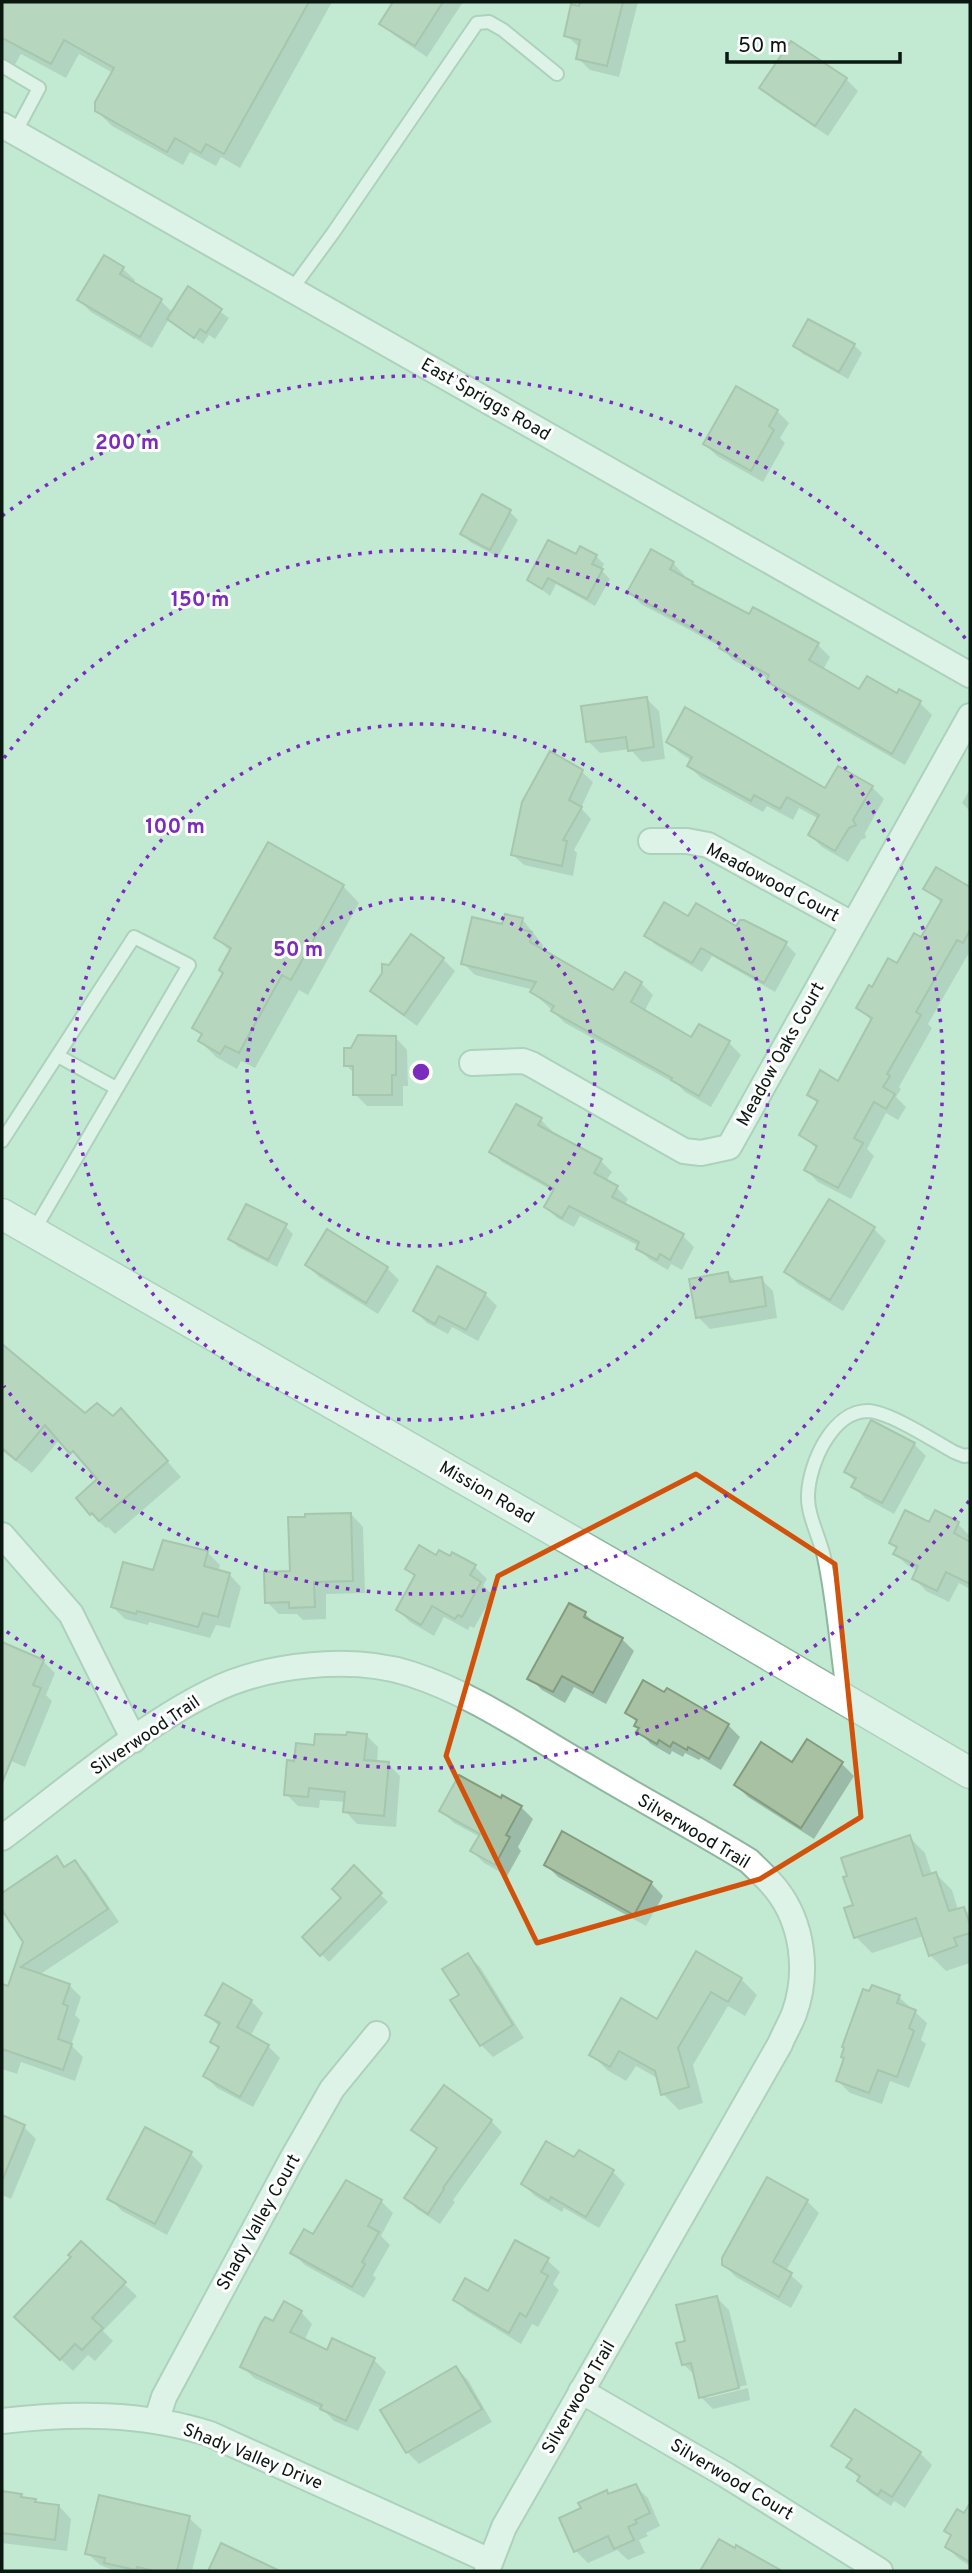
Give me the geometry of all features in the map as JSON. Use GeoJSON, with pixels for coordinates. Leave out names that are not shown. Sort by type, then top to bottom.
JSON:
{"type":"FeatureCollection","features":[{"type":"Feature","properties":{"kind":"street","name":"East Spriggs Road"},"geometry":{"type":"LineString","coordinates":[[8,129],[970,675]]}},
{"type":"Feature","properties":{"kind":"street","name":"Meadow Oaks Court"},"geometry":{"type":"LineString","coordinates":[[472,1063],[523,1061],[684,1151],[701,1153],[729,1147],[970,716]]}},
{"type":"Feature","properties":{"kind":"street","name":"Meadowood Court"},"geometry":{"type":"LineString","coordinates":[[652,841],[687,841],[708,845],[852,925]]}},
{"type":"Feature","properties":{"kind":"street","name":"Mission Road"},"geometry":{"type":"LineString","coordinates":[[2,1214],[970,1773]]}},
{"type":"Feature","properties":{"kind":"street"},"geometry":{"type":"LineString","coordinates":[[2,1535],[71,1614],[134,1740]]}},
{"type":"Feature","properties":{"kind":"street","name":"Silverwood Trail"},"geometry":{"type":"LineString","coordinates":[[2,1838],[134,1740],[212,1691],[269,1671],[304,1666],[377,1667],[409,1673],[471,1699],[709,1836],[749,1861],[777,1890],[793,1919],[800,1942],[802,1975],[794,2013],[780,2044],[504,2527],[489,2566]]}},
{"type":"Feature","properties":{"kind":"street","name":"Shady Valley Court"},"geometry":{"type":"LineString","coordinates":[[157,2419],[164,2397],[292,2158],[332,2089],[377,2034]]}},
{"type":"Feature","properties":{"kind":"street","name":"Silverwood Court"},"geometry":{"type":"LineString","coordinates":[[581,2391],[736,2481],[880,2571]]}},
{"type":"Feature","properties":{"kind":"street","name":"Shady Valley Drive"},"geometry":{"type":"LineString","coordinates":[[2,2421],[75,2414],[157,2419],[210,2434],[489,2566]]}},
{"type":"Feature","properties":{"kind":"lane"},"geometry":{"type":"LineString","coordinates":[[292,289],[477,23],[489,22],[503,30],[557,74]]}},
{"type":"Feature","properties":{"kind":"lane"},"geometry":{"type":"LineString","coordinates":[[2,66],[39,88],[8,129]]}},
{"type":"Feature","properties":{"kind":"lane"},"geometry":{"type":"LineString","coordinates":[[2,1141],[134,937],[189,965],[33,1232]]}},
{"type":"Feature","properties":{"kind":"lane"},"geometry":{"type":"LineString","coordinates":[[58,1056],[116,1088]]}},
{"type":"Feature","properties":{"kind":"lane"},"geometry":{"type":"LineString","coordinates":[[841,1697],[842,1684],[830,1585],[807,1498],[810,1478],[823,1444],[840,1422],[852,1413],[870,1411],[885,1415],[954,1452],[970,1455]]}},
{"type":"Feature","properties":{"kind":"highlighted area"},"geometry":{"type":"Polygon","coordinates":[[[696,1474],[835,1564],[861,1817],[760,1879],[537,1943],[446,1756],[498,1576],[696,1474]]]}},
{"type":"Feature","properties":{"kind":"building"},"geometry":{"type":"Polygon","coordinates":[[[2,2],[309,2],[224,154],[206,144],[201,153],[175,138],[167,152],[95,111],[95,102],[114,68],[64,40],[51,64],[2,38],[2,2]]]}},
{"type":"Feature","properties":{"kind":"building"},"geometry":{"type":"Polygon","coordinates":[[[393,2],[443,2],[415,46],[379,24],[393,2]]]}},
{"type":"Feature","properties":{"kind":"building"},"geometry":{"type":"Polygon","coordinates":[[[580,2],[623,2],[607,66],[576,59],[580,40],[564,36],[571,4],[579,6],[580,2]]]}},
{"type":"Feature","properties":{"kind":"building"},"geometry":{"type":"Polygon","coordinates":[[[791,41],[847,78],[815,126],[759,88],[791,41]]]}},
{"type":"Feature","properties":{"kind":"building"},"geometry":{"type":"Polygon","coordinates":[[[104,255],[124,267],[120,274],[162,299],[140,337],[77,300],[104,255]]]}},
{"type":"Feature","properties":{"kind":"building"},"geometry":{"type":"Polygon","coordinates":[[[188,286],[222,309],[206,333],[200,329],[194,338],[167,319],[188,286]]]}},
{"type":"Feature","properties":{"kind":"building"},"geometry":{"type":"Polygon","coordinates":[[[808,319],[855,344],[839,372],[793,346],[808,319]]]}},
{"type":"Feature","properties":{"kind":"building"},"geometry":{"type":"Polygon","coordinates":[[[736,386],[778,410],[769,426],[774,430],[751,471],[703,444],[736,386]]]}},
{"type":"Feature","properties":{"kind":"building"},"geometry":{"type":"Polygon","coordinates":[[[482,494],[511,510],[490,550],[460,534],[482,494]]]}},
{"type":"Feature","properties":{"kind":"building"},"geometry":{"type":"Polygon","coordinates":[[[548,540],[576,554],[580,546],[597,555],[592,564],[603,569],[587,599],[548,578],[542,589],[527,580],[548,540]]]}},
{"type":"Feature","properties":{"kind":"building"},"geometry":{"type":"Polygon","coordinates":[[[651,549],[674,562],[670,569],[693,582],[692,584],[749,614],[753,607],[819,643],[809,660],[859,689],[867,676],[897,693],[899,689],[921,701],[892,754],[766,681],[769,675],[719,648],[721,644],[627,592],[651,549]]]}},
{"type":"Feature","properties":{"kind":"building"},"geometry":{"type":"Polygon","coordinates":[[[647,697],[654,747],[628,751],[626,737],[586,742],[581,706],[647,697]]]}},
{"type":"Feature","properties":{"kind":"building"},"geometry":{"type":"Polygon","coordinates":[[[685,707],[825,788],[838,766],[873,786],[853,820],[856,825],[849,828],[835,851],[808,835],[819,815],[787,797],[780,809],[754,795],[751,801],[687,766],[692,757],[666,742],[685,707]]]}},
{"type":"Feature","properties":{"kind":"building"},"geometry":{"type":"Polygon","coordinates":[[[550,751],[583,770],[569,800],[582,807],[563,840],[567,841],[562,866],[511,855],[522,802],[550,751]]]}},
{"type":"Feature","properties":{"kind":"building"},"geometry":{"type":"Polygon","coordinates":[[[268,842],[344,885],[291,980],[282,975],[239,1053],[225,1046],[220,1054],[198,1041],[202,1034],[192,1028],[223,973],[219,970],[231,948],[214,938],[268,842]]]}},
{"type":"Feature","properties":{"kind":"building"},"geometry":{"type":"Polygon","coordinates":[[[936,867],[970,887],[970,930],[963,943],[957,940],[916,1012],[921,1015],[887,1074],[890,1076],[883,1087],[895,1094],[886,1109],[874,1102],[854,1138],[863,1143],[838,1188],[804,1170],[817,1146],[799,1135],[818,1101],[807,1095],[820,1070],[838,1081],[872,1018],[856,1008],[869,985],[872,987],[888,958],[897,963],[914,933],[921,937],[942,900],[923,889],[936,867]]]}},
{"type":"Feature","properties":{"kind":"building"},"geometry":{"type":"Polygon","coordinates":[[[664,902],[688,916],[696,903],[736,926],[740,920],[744,920],[787,942],[764,983],[701,948],[692,963],[644,936],[664,902]]]}},
{"type":"Feature","properties":{"kind":"building"},"geometry":{"type":"Polygon","coordinates":[[[505,914],[523,918],[520,929],[532,932],[530,942],[613,990],[625,972],[642,982],[631,1002],[691,1037],[699,1024],[730,1041],[699,1096],[671,1080],[672,1078],[551,1011],[554,1006],[530,992],[536,982],[461,964],[472,917],[502,924],[505,914]]]}},
{"type":"Feature","properties":{"kind":"building"},"geometry":{"type":"Polygon","coordinates":[[[411,934],[444,958],[404,1015],[370,991],[382,973],[382,964],[389,965],[411,934]]]}},
{"type":"Feature","properties":{"kind":"building"},"geometry":{"type":"Polygon","coordinates":[[[358,1035],[396,1036],[396,1075],[392,1075],[392,1095],[353,1095],[353,1066],[344,1066],[344,1048],[351,1048],[358,1035]]]}},
{"type":"Feature","properties":{"kind":"building"},"geometry":{"type":"Polygon","coordinates":[[[516,1104],[542,1118],[538,1125],[602,1159],[594,1173],[618,1186],[612,1197],[684,1234],[670,1260],[660,1254],[657,1260],[636,1249],[639,1242],[569,1206],[562,1218],[544,1207],[554,1189],[489,1152],[516,1104]]]}},
{"type":"Feature","properties":{"kind":"building"},"geometry":{"type":"Polygon","coordinates":[[[829,1199],[875,1227],[830,1300],[784,1272],[829,1199]]]}},
{"type":"Feature","properties":{"kind":"building"},"geometry":{"type":"Polygon","coordinates":[[[246,1204],[287,1224],[268,1260],[228,1239],[246,1204]]]}},
{"type":"Feature","properties":{"kind":"building"},"geometry":{"type":"Polygon","coordinates":[[[327,1229],[388,1267],[366,1303],[305,1265],[327,1229]]]}},
{"type":"Feature","properties":{"kind":"building"},"geometry":{"type":"Polygon","coordinates":[[[437,1266],[486,1293],[466,1330],[439,1316],[435,1324],[413,1311],[437,1266]]]}},
{"type":"Feature","properties":{"kind":"building"},"geometry":{"type":"Polygon","coordinates":[[[728,1272],[730,1282],[762,1277],[766,1306],[696,1318],[689,1279],[728,1272]]]}},
{"type":"Feature","properties":{"kind":"building"},"geometry":{"type":"Polygon","coordinates":[[[2,1344],[85,1413],[97,1403],[113,1416],[121,1408],[168,1461],[99,1521],[92,1513],[90,1515],[76,1498],[97,1479],[73,1451],[70,1454],[45,1425],[16,1460],[2,1448],[2,1344]]]}},
{"type":"Feature","properties":{"kind":"building"},"geometry":{"type":"Polygon","coordinates":[[[871,1420],[915,1443],[882,1503],[851,1487],[856,1478],[844,1472],[871,1420]]]}},
{"type":"Feature","properties":{"kind":"building"},"geometry":{"type":"Polygon","coordinates":[[[905,1510],[929,1522],[935,1510],[959,1522],[954,1533],[970,1542],[970,1584],[946,1572],[937,1591],[912,1579],[918,1566],[893,1554],[897,1547],[889,1543],[905,1510]]]}},
{"type":"Feature","properties":{"kind":"building"},"geometry":{"type":"Polygon","coordinates":[[[351,1513],[353,1581],[314,1582],[315,1607],[289,1608],[289,1602],[265,1603],[264,1572],[290,1571],[288,1517],[351,1513]]]}},
{"type":"Feature","properties":{"kind":"building"},"geometry":{"type":"Polygon","coordinates":[[[163,1540],[208,1551],[204,1566],[230,1573],[218,1617],[203,1613],[198,1627],[111,1607],[123,1562],[153,1570],[163,1540]]]}},
{"type":"Feature","properties":{"kind":"building"},"geometry":{"type":"Polygon","coordinates":[[[419,1545],[436,1555],[439,1550],[450,1556],[452,1552],[476,1565],[470,1575],[481,1582],[462,1617],[458,1615],[455,1619],[432,1606],[421,1625],[396,1610],[415,1575],[405,1569],[419,1545]]]}},
{"type":"Feature","properties":{"kind":"building"},"geometry":{"type":"Polygon","coordinates":[[[569,1603],[586,1612],[584,1617],[623,1638],[593,1693],[562,1676],[553,1692],[527,1679],[569,1603]]]}},
{"type":"Feature","properties":{"kind":"building"},"geometry":{"type":"Polygon","coordinates":[[[2,1642],[44,1660],[33,1685],[41,1688],[2,1783],[2,1642]]]}},
{"type":"Feature","properties":{"kind":"building"},"geometry":{"type":"Polygon","coordinates":[[[643,1680],[664,1692],[667,1688],[729,1724],[709,1759],[673,1742],[670,1747],[659,1740],[657,1744],[636,1732],[639,1728],[634,1726],[637,1720],[625,1713],[643,1680]]]}},
{"type":"Feature","properties":{"kind":"building"},"geometry":{"type":"Polygon","coordinates":[[[347,1732],[367,1734],[364,1760],[389,1762],[384,1816],[343,1812],[345,1792],[309,1788],[308,1797],[284,1795],[287,1760],[294,1761],[296,1743],[314,1745],[315,1734],[346,1735],[347,1732]]]}},
{"type":"Feature","properties":{"kind":"building"},"geometry":{"type":"Polygon","coordinates":[[[807,1739],[843,1762],[801,1828],[734,1785],[761,1742],[792,1762],[807,1739]]]}},
{"type":"Feature","properties":{"kind":"building"},"geometry":{"type":"Polygon","coordinates":[[[459,1775],[522,1806],[506,1835],[510,1837],[495,1865],[470,1851],[480,1834],[439,1811],[459,1775]]]}},
{"type":"Feature","properties":{"kind":"building"},"geometry":{"type":"Polygon","coordinates":[[[562,1831],[652,1882],[634,1915],[544,1865],[562,1831]]]}},
{"type":"Feature","properties":{"kind":"building"},"geometry":{"type":"Polygon","coordinates":[[[910,1835],[923,1876],[936,1872],[949,1911],[964,1907],[970,1925],[970,1933],[954,1938],[957,1946],[929,1956],[916,1918],[854,1938],[844,1908],[853,1905],[843,1877],[847,1876],[841,1858],[910,1835]]]}},
{"type":"Feature","properties":{"kind":"building"},"geometry":{"type":"Polygon","coordinates":[[[57,1856],[64,1867],[75,1860],[108,1909],[21,1967],[70,1984],[63,2004],[68,2006],[58,2039],[72,2044],[63,2070],[2,2049],[2,1984],[8,1986],[23,1942],[2,1910],[2,1893],[57,1856]]]}},
{"type":"Feature","properties":{"kind":"building"},"geometry":{"type":"Polygon","coordinates":[[[354,1865],[382,1893],[320,1956],[302,1937],[341,1898],[332,1889],[354,1865]]]}},
{"type":"Feature","properties":{"kind":"building"},"geometry":{"type":"Polygon","coordinates":[[[696,1951],[742,1978],[728,2002],[711,1992],[678,2048],[689,2087],[661,2095],[655,2071],[619,2051],[610,2067],[589,2055],[621,1998],[657,2019],[696,1951]]]}},
{"type":"Feature","properties":{"kind":"building"},"geometry":{"type":"Polygon","coordinates":[[[468,1953],[513,2025],[480,2046],[450,2000],[459,1995],[442,1969],[468,1953]]]}},
{"type":"Feature","properties":{"kind":"building"},"geometry":{"type":"Polygon","coordinates":[[[223,1983],[252,2000],[237,2027],[269,2045],[240,2097],[203,2076],[219,2047],[210,2042],[220,2023],[205,2015],[223,1983]]]}},
{"type":"Feature","properties":{"kind":"building"},"geometry":{"type":"Polygon","coordinates":[[[872,1985],[900,1995],[897,2003],[916,2010],[909,2028],[914,2031],[897,2077],[878,2070],[869,2093],[836,2081],[844,2058],[841,2057],[842,2047],[863,1989],[869,1991],[872,1985]]]}},
{"type":"Feature","properties":{"kind":"building"},"geometry":{"type":"Polygon","coordinates":[[[444,2085],[492,2120],[443,2188],[428,2214],[404,2198],[437,2148],[411,2130],[444,2085]]]}},
{"type":"Feature","properties":{"kind":"building"},"geometry":{"type":"Polygon","coordinates":[[[2,2115],[25,2125],[2,2181],[2,2115]]]}},
{"type":"Feature","properties":{"kind":"building"},"geometry":{"type":"Polygon","coordinates":[[[145,2127],[192,2152],[155,2224],[107,2199],[145,2127]]]}},
{"type":"Feature","properties":{"kind":"building"},"geometry":{"type":"Polygon","coordinates":[[[546,2141],[574,2157],[579,2150],[614,2170],[586,2217],[551,2197],[549,2201],[521,2184],[546,2141]]]}},
{"type":"Feature","properties":{"kind":"building"},"geometry":{"type":"Polygon","coordinates":[[[767,2177],[808,2200],[773,2262],[792,2273],[779,2297],[722,2265],[722,2258],[767,2177]]]}},
{"type":"Feature","properties":{"kind":"building"},"geometry":{"type":"Polygon","coordinates":[[[346,2180],[382,2200],[368,2226],[379,2232],[352,2287],[290,2253],[304,2229],[313,2234],[346,2180]]]}},
{"type":"Feature","properties":{"kind":"building"},"geometry":{"type":"Polygon","coordinates":[[[515,2240],[549,2258],[541,2272],[548,2276],[526,2317],[520,2313],[509,2333],[453,2300],[465,2278],[488,2291],[515,2240]]]}},
{"type":"Feature","properties":{"kind":"building"},"geometry":{"type":"Polygon","coordinates":[[[81,2241],[126,2282],[92,2318],[103,2328],[82,2350],[75,2344],[60,2360],[14,2317],[71,2257],[68,2255],[81,2241]]]}},
{"type":"Feature","properties":{"kind":"building"},"geometry":{"type":"Polygon","coordinates":[[[717,2296],[739,2388],[699,2398],[691,2363],[682,2365],[676,2343],[685,2341],[676,2305],[717,2296]]]}},
{"type":"Feature","properties":{"kind":"building"},"geometry":{"type":"Polygon","coordinates":[[[284,2301],[302,2311],[290,2332],[327,2350],[332,2338],[375,2358],[346,2421],[320,2409],[322,2405],[240,2367],[265,2317],[273,2321],[284,2301]]]}},
{"type":"Feature","properties":{"kind":"building"},"geometry":{"type":"Polygon","coordinates":[[[456,2366],[482,2409],[406,2453],[380,2410],[456,2366]]]}},
{"type":"Feature","properties":{"kind":"building"},"geometry":{"type":"Polygon","coordinates":[[[855,2409],[921,2452],[892,2497],[881,2490],[878,2495],[857,2481],[860,2476],[846,2467],[852,2459],[831,2446],[855,2409]]]}},
{"type":"Feature","properties":{"kind":"building"},"geometry":{"type":"Polygon","coordinates":[[[636,2484],[650,2513],[635,2520],[637,2523],[628,2527],[634,2540],[614,2549],[608,2536],[574,2552],[559,2518],[581,2508],[578,2503],[607,2490],[608,2494],[636,2484]]]}},
{"type":"Feature","properties":{"kind":"building"},"geometry":{"type":"Polygon","coordinates":[[[2,2491],[22,2494],[21,2497],[36,2499],[35,2502],[59,2505],[55,2540],[2,2533],[2,2491]]]}},
{"type":"Feature","properties":{"kind":"building"},"geometry":{"type":"Polygon","coordinates":[[[99,2495],[190,2516],[177,2571],[154,2571],[137,2567],[136,2570],[104,2563],[105,2558],[85,2554],[99,2495]]]}},
{"type":"Feature","properties":{"kind":"building"},"geometry":{"type":"Polygon","coordinates":[[[970,2503],[970,2562],[945,2547],[951,2535],[944,2531],[957,2509],[964,2513],[970,2503]]]}},
{"type":"Feature","properties":{"kind":"building"},"geometry":{"type":"Polygon","coordinates":[[[719,2539],[735,2548],[736,2545],[782,2571],[700,2571],[719,2539]]]}},
{"type":"Feature","properties":{"kind":"building"},"geometry":{"type":"Polygon","coordinates":[[[221,2543],[280,2571],[208,2571],[221,2543]]]}}]}
